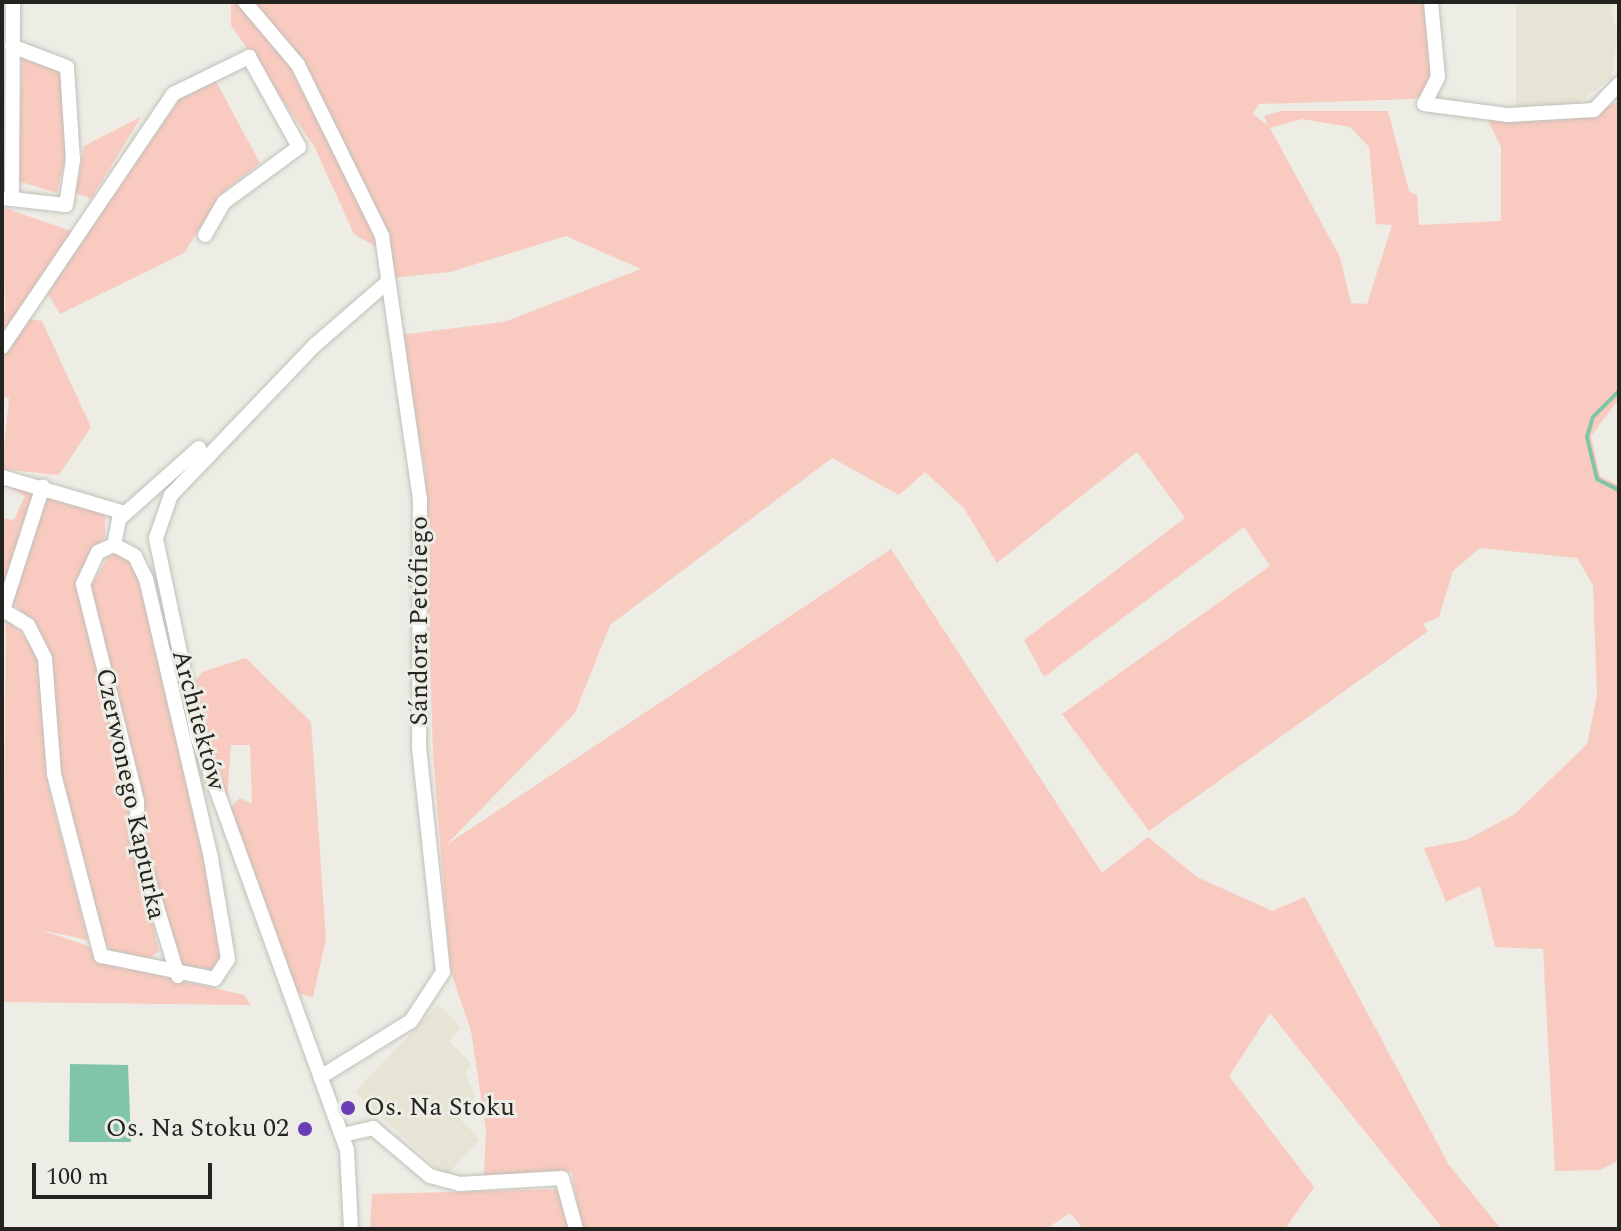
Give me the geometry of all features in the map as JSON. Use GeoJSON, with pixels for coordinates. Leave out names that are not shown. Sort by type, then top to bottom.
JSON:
{"type":"FeatureCollection","features":[{"type":"Feature","properties":{"kind":"street"},"geometry":{"type":"LineString","coordinates":[[13,2],[7,199],[66,205],[90,214]]}},
{"type":"Feature","properties":{"kind":"street","name":"Sándora Petőfiego"},"geometry":{"type":"LineString","coordinates":[[245,2],[298,65],[346,154],[382,236],[384,285],[420,499],[419,747],[443,972],[411,1021],[322,1076]]}},
{"type":"Feature","properties":{"kind":"street"},"geometry":{"type":"LineString","coordinates":[[1431,2],[1438,77],[1424,104],[1508,115],[1594,110],[1619,84]]}},
{"type":"Feature","properties":{"kind":"street"},"geometry":{"type":"LineString","coordinates":[[12,46],[67,67],[73,160],[66,205]]}},
{"type":"Feature","properties":{"kind":"street"},"geometry":{"type":"LineString","coordinates":[[2,347],[179,88],[249,57],[299,147],[224,202],[205,235]]}},
{"type":"Feature","properties":{"kind":"street","name":"Architektów"},"geometry":{"type":"LineString","coordinates":[[351,1229],[343,1135],[198,738],[156,538],[171,495],[315,345],[384,285]]}},
{"type":"Feature","properties":{"kind":"street","name":"Czerwonego Kapturka"},"geometry":{"type":"LineString","coordinates":[[178,976],[166,953],[83,584],[98,552],[114,545],[125,513],[199,448]]}},
{"type":"Feature","properties":{"kind":"street"},"geometry":{"type":"LineString","coordinates":[[2,477],[43,486],[125,513]]}},
{"type":"Feature","properties":{"kind":"street"},"geometry":{"type":"LineString","coordinates":[[43,486],[3,611],[28,625],[45,659],[54,774],[101,956],[178,976],[210,980],[225,969],[211,858],[146,579],[135,556],[114,545]]}},
{"type":"Feature","properties":{"kind":"street","name":"Czerwonego Kapturka"},"geometry":{"type":"LineString","coordinates":[[148,968],[166,953]]}},
{"type":"Feature","properties":{"kind":"street"},"geometry":{"type":"LineString","coordinates":[[343,1135],[373,1128],[430,1176],[459,1184],[567,1181],[576,1229]]}},
{"type":"Feature","properties":{"kind":"shaded area"},"geometry":{"type":"Polygon","coordinates":[[[231,2],[1428,2],[1431,88],[1414,99],[1259,104],[1253,114],[1268,126],[1264,116],[1281,111],[1388,111],[1409,191],[1417,195],[1419,225],[1501,221],[1501,147],[1487,118],[1594,114],[1619,101],[1619,399],[1591,436],[1600,476],[1619,486],[1619,1160],[1600,1170],[1555,1171],[1543,949],[1495,947],[1480,886],[1446,902],[1424,848],[1466,840],[1515,814],[1587,744],[1597,696],[1593,585],[1577,558],[1480,548],[1453,571],[1439,617],[1423,624],[1428,631],[1149,831],[1062,714],[1270,566],[1244,527],[1044,677],[1024,640],[1185,518],[1137,452],[997,563],[964,508],[925,472],[899,495],[832,458],[610,625],[575,713],[446,845],[891,549],[1102,873],[1148,837],[1197,877],[1272,911],[1305,897],[1449,1165],[1501,1229],[1443,1229],[1270,1013],[1229,1076],[1314,1187],[1285,1229],[1083,1229],[1070,1213],[1046,1229],[581,1229],[572,1172],[484,1177],[486,1130],[471,1031],[450,969],[433,752],[425,470],[400,335],[504,322],[641,269],[566,236],[450,272],[390,278],[385,252],[354,234],[314,146],[231,25],[231,2]],[[1302,119],[1270,128],[1340,257],[1351,303],[1367,304],[1392,225],[1376,224],[1369,147],[1350,127],[1302,119]]]}},
{"type":"Feature","properties":{"kind":"shaded area"},"geometry":{"type":"Polygon","coordinates":[[[1516,2],[1619,2],[1611,8],[1618,34],[1611,78],[1576,105],[1516,111],[1516,2]]]}},
{"type":"Feature","properties":{"kind":"shaded area"},"geometry":{"type":"Polygon","coordinates":[[[22,57],[62,68],[69,140],[57,193],[18,181],[22,57]]]}},
{"type":"Feature","properties":{"kind":"shaded area"},"geometry":{"type":"Polygon","coordinates":[[[213,76],[260,163],[222,193],[184,253],[60,314],[47,292],[183,94],[213,76]]]}},
{"type":"Feature","properties":{"kind":"shaded area"},"geometry":{"type":"Polygon","coordinates":[[[141,117],[91,199],[76,193],[84,146],[141,117]]]}},
{"type":"Feature","properties":{"kind":"shaded area"},"geometry":{"type":"Polygon","coordinates":[[[2,207],[74,232],[2,334],[5,306],[2,207]]]}},
{"type":"Feature","properties":{"kind":"shaded area"},"geometry":{"type":"Polygon","coordinates":[[[29,319],[42,321],[91,427],[59,475],[2,469],[9,398],[2,396],[2,358],[29,319]]]}},
{"type":"Feature","properties":{"kind":"shaded area"},"geometry":{"type":"Polygon","coordinates":[[[2,484],[35,493],[2,590],[2,518],[14,520],[25,496],[2,484]]]}},
{"type":"Feature","properties":{"kind":"shaded area"},"geometry":{"type":"Polygon","coordinates":[[[49,495],[105,512],[105,536],[78,581],[133,807],[132,838],[159,951],[150,958],[112,951],[104,941],[58,764],[49,661],[31,620],[11,601],[49,495]]]}},
{"type":"Feature","properties":{"kind":"shaded area"},"geometry":{"type":"Polygon","coordinates":[[[112,550],[134,563],[196,808],[224,954],[213,973],[179,965],[143,839],[90,588],[112,550]]]}},
{"type":"Feature","properties":{"kind":"shaded area"},"geometry":{"type":"Polygon","coordinates":[[[6,618],[33,645],[42,676],[48,785],[88,940],[41,930],[94,948],[98,961],[244,995],[251,1005],[2,1002],[6,618]]]}},
{"type":"Feature","properties":{"kind":"shaded area"},"geometry":{"type":"Polygon","coordinates":[[[246,658],[311,722],[326,939],[313,997],[297,993],[230,808],[240,798],[252,804],[250,745],[231,745],[227,799],[198,707],[195,682],[202,672],[246,658]]]}},
{"type":"Feature","properties":{"kind":"shaded area"},"geometry":{"type":"Polygon","coordinates":[[[438,1005],[461,1027],[449,1041],[472,1064],[465,1072],[475,1097],[457,1116],[480,1139],[446,1176],[355,1092],[438,1005]]]}},
{"type":"Feature","properties":{"kind":"shaded area"},"geometry":{"type":"Polygon","coordinates":[[[70,1064],[128,1065],[131,1142],[69,1142],[70,1064]]]}},
{"type":"Feature","properties":{"kind":"shaded area"},"geometry":{"type":"Polygon","coordinates":[[[563,1189],[570,1229],[370,1229],[372,1194],[563,1189]]]}},
{"type":"Feature","properties":{"kind":"waterway"},"geometry":{"type":"LineString","coordinates":[[1619,391],[1593,417],[1587,437],[1597,479],[1619,490]]}},
{"type":"Feature","properties":{"kind":"place","name":"Os. Na Stoku"},"geometry":{"type":"Point","coordinates":[348,1108]}},
{"type":"Feature","properties":{"kind":"place","name":"Os. Na Stoku 02"},"geometry":{"type":"Point","coordinates":[305,1129]}}]}
